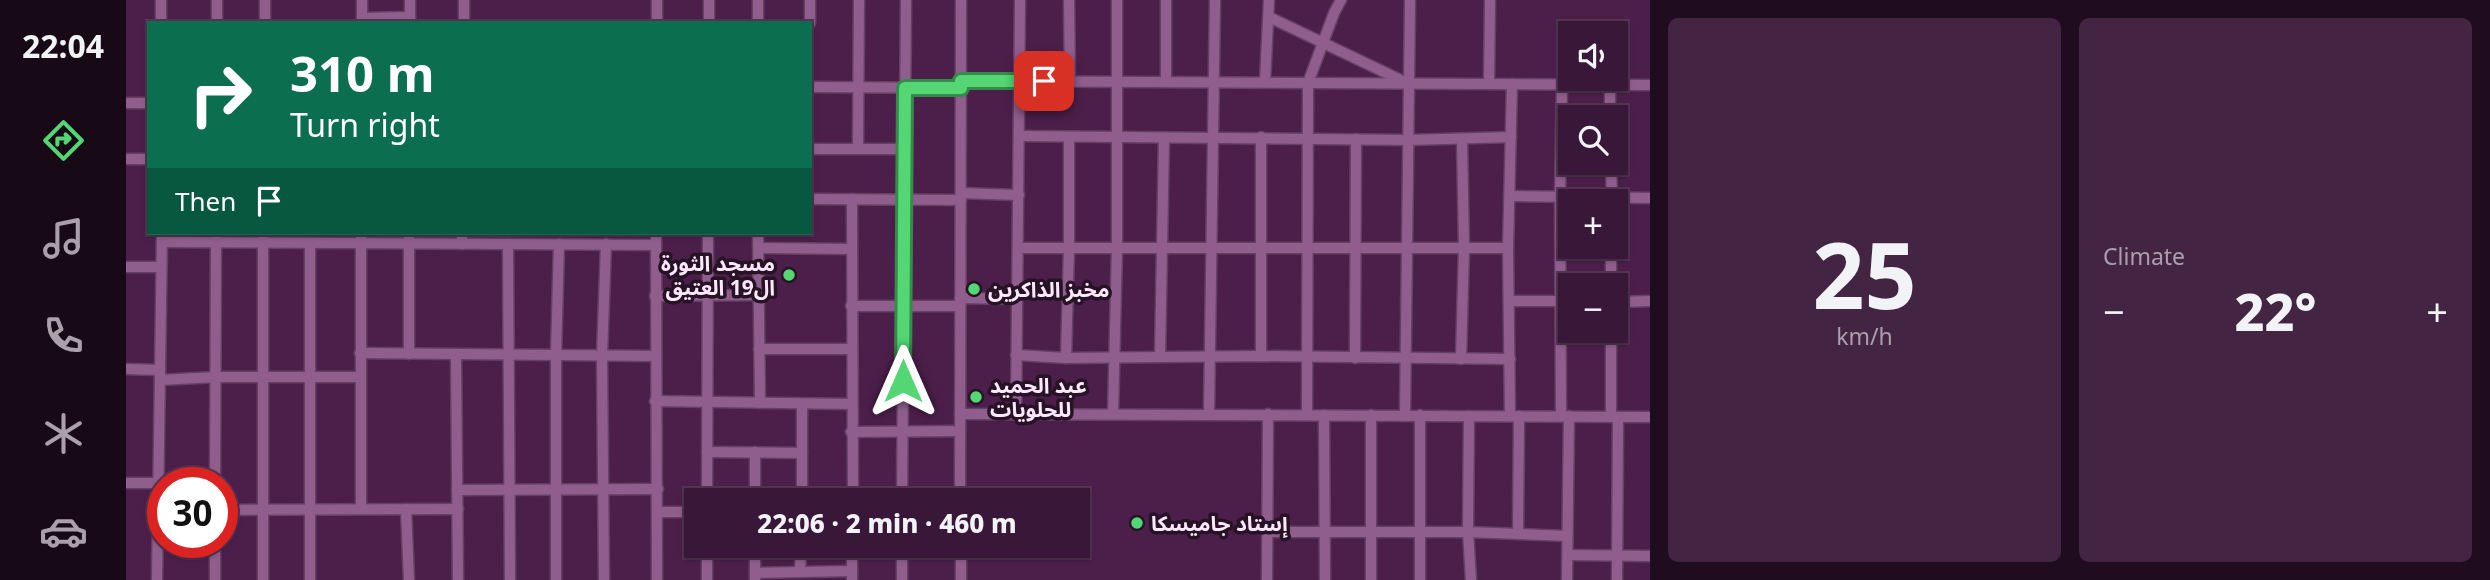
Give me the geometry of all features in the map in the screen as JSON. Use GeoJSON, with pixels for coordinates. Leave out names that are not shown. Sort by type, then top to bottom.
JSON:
{"type":"FeatureCollection","features":[{"type":"Feature","properties":{"kind":"street"},"geometry":{"type":"LineString","coordinates":[[161,0],[161,21]]}},
{"type":"Feature","properties":{"kind":"street"},"geometry":{"type":"LineString","coordinates":[[217,0],[217,21]]}},
{"type":"Feature","properties":{"kind":"street"},"geometry":{"type":"LineString","coordinates":[[265,0],[265,21]]}},
{"type":"Feature","properties":{"kind":"street"},"geometry":{"type":"LineString","coordinates":[[362,0],[362,20],[410,20],[410,0]]}},
{"type":"Feature","properties":{"kind":"street"},"geometry":{"type":"LineString","coordinates":[[464,0],[464,21]]}},
{"type":"Feature","properties":{"kind":"street"},"geometry":{"type":"LineString","coordinates":[[656,21],[657,0]]}},
{"type":"Feature","properties":{"kind":"street"},"geometry":{"type":"LineString","coordinates":[[709,0],[709,21]]}},
{"type":"Feature","properties":{"kind":"street"},"geometry":{"type":"LineString","coordinates":[[758,0],[758,21]]}},
{"type":"Feature","properties":{"kind":"street"},"geometry":{"type":"LineString","coordinates":[[810,0],[810,21]]}},
{"type":"Feature","properties":{"kind":"street"},"geometry":{"type":"LineString","coordinates":[[858,149],[859,0]]}},
{"type":"Feature","properties":{"kind":"street"},"geometry":{"type":"LineString","coordinates":[[902,488],[906,0]]}},
{"type":"Feature","properties":{"kind":"street"},"geometry":{"type":"LineString","coordinates":[[960,488],[961,0]]}},
{"type":"Feature","properties":{"kind":"street"},"geometry":{"type":"LineString","coordinates":[[1016,414],[1020,0]]}},
{"type":"Feature","properties":{"kind":"street"},"geometry":{"type":"LineString","coordinates":[[1069,0],[1070,81]]}},
{"type":"Feature","properties":{"kind":"street"},"geometry":{"type":"LineString","coordinates":[[1113,414],[1117,247],[1117,0]]}},
{"type":"Feature","properties":{"kind":"street"},"geometry":{"type":"LineString","coordinates":[[1166,0],[1166,81]]}},
{"type":"Feature","properties":{"kind":"street"},"geometry":{"type":"LineString","coordinates":[[1209,414],[1215,0]]}},
{"type":"Feature","properties":{"kind":"street"},"geometry":{"type":"LineString","coordinates":[[1265,82],[1269,0]]}},
{"type":"Feature","properties":{"kind":"street"},"geometry":{"type":"LineString","coordinates":[[1334,0],[1334,13]]}},
{"type":"Feature","properties":{"kind":"street"},"geometry":{"type":"LineString","coordinates":[[1307,414],[1308,83],[1341,0]]}},
{"type":"Feature","properties":{"kind":"street"},"geometry":{"type":"LineString","coordinates":[[1405,415],[1410,0]]}},
{"type":"Feature","properties":{"kind":"street"},"geometry":{"type":"LineString","coordinates":[[1489,84],[1490,0]]}},
{"type":"Feature","properties":{"kind":"street"},"geometry":{"type":"LineString","coordinates":[[1269,18],[1408,84]]}},
{"type":"Feature","properties":{"kind":"street"},"geometry":{"type":"LineString","coordinates":[[812,87],[905,88],[1018,81],[1116,80],[1558,86]]}},
{"type":"Feature","properties":{"kind":"street"},"geometry":{"type":"LineString","coordinates":[[1512,84],[1508,248],[1518,534]]}},
{"type":"Feature","properties":{"kind":"street"},"geometry":{"type":"LineString","coordinates":[[1628,86],[1650,85]]}},
{"type":"Feature","properties":{"kind":"street"},"geometry":{"type":"LineString","coordinates":[[1560,189],[1562,91]]}},
{"type":"Feature","properties":{"kind":"street"},"geometry":{"type":"LineString","coordinates":[[126,103],[147,103]]}},
{"type":"Feature","properties":{"kind":"street"},"geometry":{"type":"LineString","coordinates":[[1019,136],[1409,140],[1511,137]]}},
{"type":"Feature","properties":{"kind":"street"},"geometry":{"type":"LineString","coordinates":[[1066,358],[1069,137]]}},
{"type":"Feature","properties":{"kind":"street"},"geometry":{"type":"LineString","coordinates":[[1261,137],[1261,356]]}},
{"type":"Feature","properties":{"kind":"street"},"geometry":{"type":"LineString","coordinates":[[1160,357],[1164,138]]}},
{"type":"Feature","properties":{"kind":"street"},"geometry":{"type":"LineString","coordinates":[[1355,358],[1356,139]]}},
{"type":"Feature","properties":{"kind":"street"},"geometry":{"type":"LineString","coordinates":[[1461,359],[1464,248],[1462,139]]}},
{"type":"Feature","properties":{"kind":"street"},"geometry":{"type":"LineString","coordinates":[[812,149],[904,149]]}},
{"type":"Feature","properties":{"kind":"street"},"geometry":{"type":"LineString","coordinates":[[126,159],[147,159]]}},
{"type":"Feature","properties":{"kind":"street"},"geometry":{"type":"LineString","coordinates":[[812,199],[1018,195]]}},
{"type":"Feature","properties":{"kind":"street"},"geometry":{"type":"LineString","coordinates":[[1511,196],[1558,197]]}},
{"type":"Feature","properties":{"kind":"street"},"geometry":{"type":"LineString","coordinates":[[1628,199],[1650,198]]}},
{"type":"Feature","properties":{"kind":"street"},"geometry":{"type":"LineString","coordinates":[[852,199],[853,488]]}},
{"type":"Feature","properties":{"kind":"street"},"geometry":{"type":"LineString","coordinates":[[656,235],[656,580]]}},
{"type":"Feature","properties":{"kind":"street"},"geometry":{"type":"LineString","coordinates":[[707,488],[708,235]]}},
{"type":"Feature","properties":{"kind":"street"},"geometry":{"type":"LineString","coordinates":[[758,235],[760,403]]}},
{"type":"Feature","properties":{"kind":"street"},"geometry":{"type":"LineString","coordinates":[[158,467],[162,237],[263,238],[310,243],[361,238],[462,238],[508,244],[656,244]]}},
{"type":"Feature","properties":{"kind":"street"},"geometry":{"type":"LineString","coordinates":[[215,467],[216,238]]}},
{"type":"Feature","properties":{"kind":"street"},"geometry":{"type":"LineString","coordinates":[[263,238],[263,580]]}},
{"type":"Feature","properties":{"kind":"street"},"geometry":{"type":"LineString","coordinates":[[361,238],[361,509]]}},
{"type":"Feature","properties":{"kind":"street"},"geometry":{"type":"LineString","coordinates":[[409,238],[409,354]]}},
{"type":"Feature","properties":{"kind":"street"},"geometry":{"type":"LineString","coordinates":[[310,243],[310,580]]}},
{"type":"Feature","properties":{"kind":"street"},"geometry":{"type":"LineString","coordinates":[[508,244],[510,580]]}},
{"type":"Feature","properties":{"kind":"street"},"geometry":{"type":"LineString","coordinates":[[556,580],[559,244]]}},
{"type":"Feature","properties":{"kind":"street"},"geometry":{"type":"LineString","coordinates":[[604,580],[602,356],[606,244]]}},
{"type":"Feature","properties":{"kind":"street"},"geometry":{"type":"LineString","coordinates":[[759,248],[851,249]]}},
{"type":"Feature","properties":{"kind":"street"},"geometry":{"type":"LineString","coordinates":[[1019,248],[1508,248]]}},
{"type":"Feature","properties":{"kind":"street"},"geometry":{"type":"LineString","coordinates":[[126,267],[161,267]]}},
{"type":"Feature","properties":{"kind":"street"},"geometry":{"type":"LineString","coordinates":[[655,296],[759,295]]}},
{"type":"Feature","properties":{"kind":"street"},"geometry":{"type":"LineString","coordinates":[[851,306],[903,306],[1016,299]]}},
{"type":"Feature","properties":{"kind":"street"},"geometry":{"type":"LineString","coordinates":[[1510,301],[1558,301]]}},
{"type":"Feature","properties":{"kind":"street"},"geometry":{"type":"LineString","coordinates":[[1628,302],[1650,301]]}},
{"type":"Feature","properties":{"kind":"street"},"geometry":{"type":"LineString","coordinates":[[1565,343],[1567,580]]}},
{"type":"Feature","properties":{"kind":"street"},"geometry":{"type":"LineString","coordinates":[[1611,343],[1618,580]]}},
{"type":"Feature","properties":{"kind":"street"},"geometry":{"type":"LineString","coordinates":[[760,349],[851,349]]}},
{"type":"Feature","properties":{"kind":"street"},"geometry":{"type":"LineString","coordinates":[[360,353],[655,356]]}},
{"type":"Feature","properties":{"kind":"street"},"geometry":{"type":"LineString","coordinates":[[456,354],[458,580]]}},
{"type":"Feature","properties":{"kind":"street"},"geometry":{"type":"LineString","coordinates":[[1016,355],[1066,358],[1261,356],[1510,359]]}},
{"type":"Feature","properties":{"kind":"street"},"geometry":{"type":"LineString","coordinates":[[126,369],[160,375],[216,377],[360,377]]}},
{"type":"Feature","properties":{"kind":"street"},"geometry":{"type":"LineString","coordinates":[[655,401],[851,404]]}},
{"type":"Feature","properties":{"kind":"street"},"geometry":{"type":"LineString","coordinates":[[802,404],[802,488]]}},
{"type":"Feature","properties":{"kind":"street"},"geometry":{"type":"LineString","coordinates":[[960,414],[1650,417]]}},
{"type":"Feature","properties":{"kind":"street"},"geometry":{"type":"LineString","coordinates":[[1267,580],[1268,414]]}},
{"type":"Feature","properties":{"kind":"street"},"geometry":{"type":"LineString","coordinates":[[1324,415],[1325,580]]}},
{"type":"Feature","properties":{"kind":"street"},"geometry":{"type":"LineString","coordinates":[[1371,415],[1371,580]]}},
{"type":"Feature","properties":{"kind":"street"},"geometry":{"type":"LineString","coordinates":[[1420,415],[1420,580]]}},
{"type":"Feature","properties":{"kind":"street"},"geometry":{"type":"LineString","coordinates":[[1469,416],[1468,532],[1471,580]]}},
{"type":"Feature","properties":{"kind":"street"},"geometry":{"type":"LineString","coordinates":[[851,432],[960,430]]}},
{"type":"Feature","properties":{"kind":"street"},"geometry":{"type":"LineString","coordinates":[[755,452],[755,488]]}},
{"type":"Feature","properties":{"kind":"street"},"geometry":{"type":"LineString","coordinates":[[708,453],[802,453]]}},
{"type":"Feature","properties":{"kind":"street"},"geometry":{"type":"LineString","coordinates":[[126,483],[147,483]]}},
{"type":"Feature","properties":{"kind":"street"},"geometry":{"type":"LineString","coordinates":[[457,490],[658,489]]}},
{"type":"Feature","properties":{"kind":"street"},"geometry":{"type":"LineString","coordinates":[[406,509],[409,580]]}},
{"type":"Feature","properties":{"kind":"street"},"geometry":{"type":"LineString","coordinates":[[238,510],[458,509]]}},
{"type":"Feature","properties":{"kind":"street"},"geometry":{"type":"LineString","coordinates":[[658,512],[684,512]]}},
{"type":"Feature","properties":{"kind":"street"},"geometry":{"type":"LineString","coordinates":[[1267,532],[1326,530],[1567,536]]}},
{"type":"Feature","properties":{"kind":"street"},"geometry":{"type":"LineString","coordinates":[[1567,555],[1650,556]]}},
{"type":"Feature","properties":{"kind":"street"},"geometry":{"type":"LineString","coordinates":[[157,580],[158,558]]}},
{"type":"Feature","properties":{"kind":"street"},"geometry":{"type":"LineString","coordinates":[[215,558],[215,580]]}},
{"type":"Feature","properties":{"kind":"street"},"geometry":{"type":"LineString","coordinates":[[707,558],[707,580]]}},
{"type":"Feature","properties":{"kind":"street"},"geometry":{"type":"LineString","coordinates":[[755,558],[755,576],[800,572],[852,576],[852,558]]}},
{"type":"Feature","properties":{"kind":"street"},"geometry":{"type":"LineString","coordinates":[[800,572],[801,558]]}},
{"type":"Feature","properties":{"kind":"street"},"geometry":{"type":"LineString","coordinates":[[901,580],[902,558]]}},
{"type":"Feature","properties":{"kind":"street"},"geometry":{"type":"LineString","coordinates":[[961,558],[961,580]]}},
{"type":"Feature","properties":{"kind":"place","name":"مسجد الثورة ال19 العتيق"},"geometry":{"type":"Point","coordinates":[789,275]}},
{"type":"Feature","properties":{"kind":"place","name":"مخبز الذاكرين"},"geometry":{"type":"Point","coordinates":[974,289]}},
{"type":"Feature","properties":{"kind":"place","name":"عبد الحميد للحلويات"},"geometry":{"type":"Point","coordinates":[976,397]}},
{"type":"Feature","properties":{"kind":"place","name":"إستاد جاميسكا"},"geometry":{"type":"Point","coordinates":[1137,523]}},
{"type":"Feature","properties":{"kind":"route"},"geometry":{"type":"LineString","coordinates":[[903,381],[905,88],[961,88],[961,81],[1044,81]]}}]}
